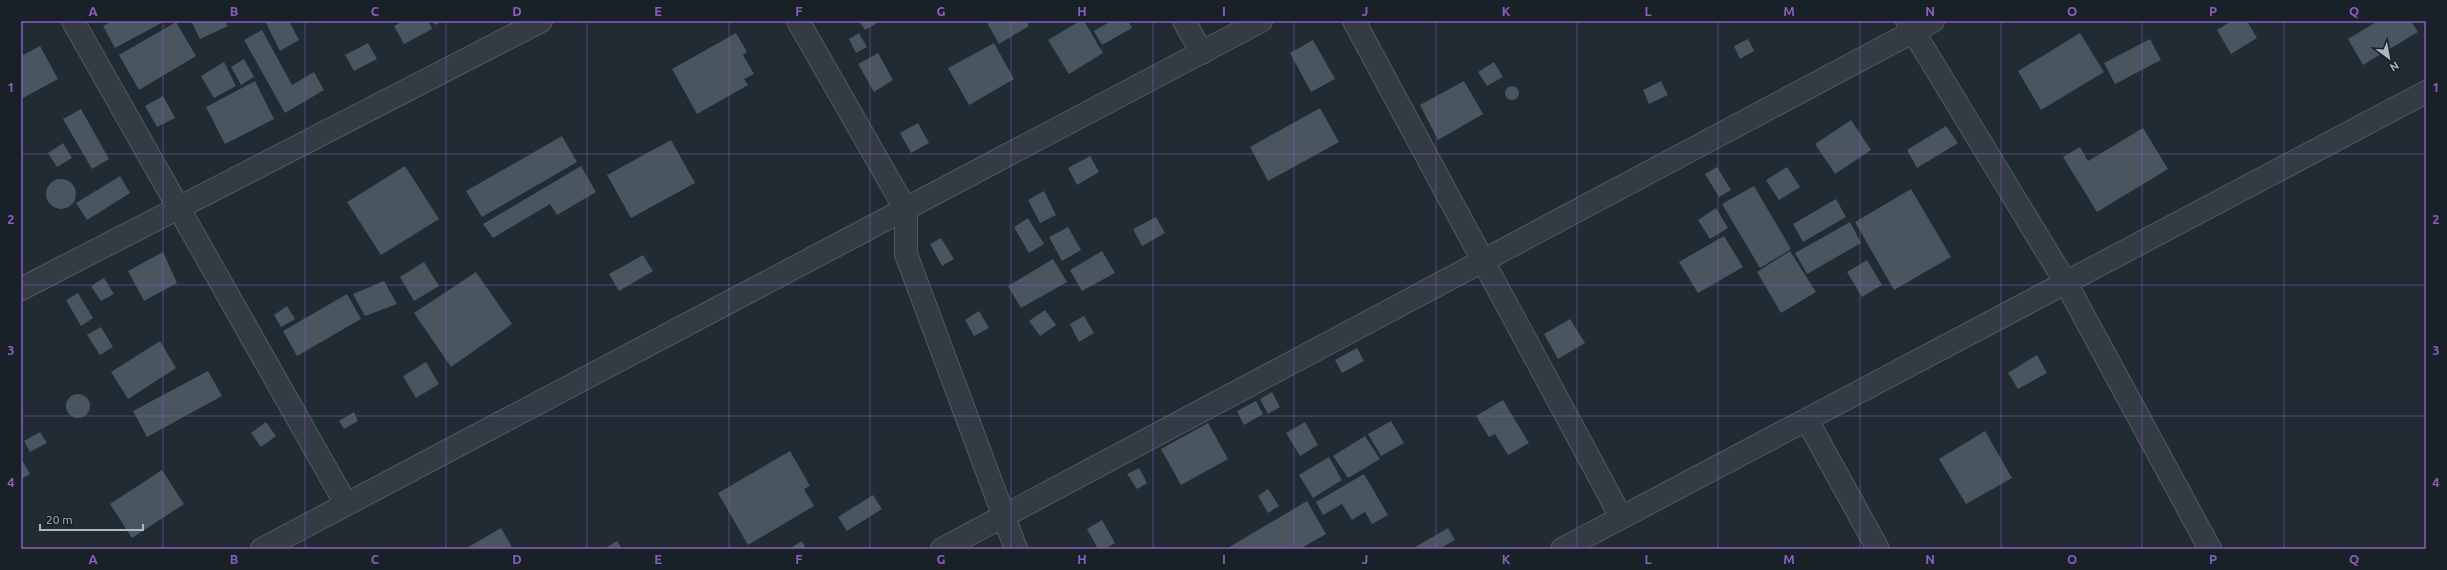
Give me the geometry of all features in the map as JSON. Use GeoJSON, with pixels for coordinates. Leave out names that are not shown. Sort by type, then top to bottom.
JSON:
{"type":"FeatureCollection","features":[{"type":"Feature","properties":{"kind":"street"},"geometry":{"type":"LineString","coordinates":[[73,21],[346,504]]}},
{"type":"Feature","properties":{"kind":"street"},"geometry":{"type":"LineString","coordinates":[[21,289],[180,209],[541,21]]}},
{"type":"Feature","properties":{"kind":"street"},"geometry":{"type":"LineString","coordinates":[[798,21],[906,210],[906,254],[1016,549]]}},
{"type":"Feature","properties":{"kind":"street"},"geometry":{"type":"LineString","coordinates":[[1184,21],[1202,53]]}},
{"type":"Feature","properties":{"kind":"street"},"geometry":{"type":"LineString","coordinates":[[262,549],[906,210],[1261,21]]}},
{"type":"Feature","properties":{"kind":"street"},"geometry":{"type":"LineString","coordinates":[[1354,21],[1622,517]]}},
{"type":"Feature","properties":{"kind":"street"},"geometry":{"type":"LineString","coordinates":[[942,549],[1483,261],[1911,27],[1933,21]]}},
{"type":"Feature","properties":{"kind":"street"},"geometry":{"type":"LineString","coordinates":[[1911,27],[2066,282],[2210,549]]}},
{"type":"Feature","properties":{"kind":"street"},"geometry":{"type":"LineString","coordinates":[[1562,549],[2426,92]]}},
{"type":"Feature","properties":{"kind":"street"},"geometry":{"type":"LineString","coordinates":[[1807,420],[1878,549]]}},
{"type":"Feature","properties":{"kind":"building"},"geometry":{"type":"Polygon","coordinates":[[[112,21],[165,21],[115,48],[103,26],[112,21]]]}},
{"type":"Feature","properties":{"kind":"building"},"geometry":{"type":"Polygon","coordinates":[[[191,21],[225,21],[228,26],[200,39],[191,21]]]}},
{"type":"Feature","properties":{"kind":"building"},"geometry":{"type":"Polygon","coordinates":[[[270,21],[289,21],[299,40],[280,51],[266,23],[270,21]]]}},
{"type":"Feature","properties":{"kind":"building"},"geometry":{"type":"Polygon","coordinates":[[[403,21],[428,21],[432,29],[404,44],[394,26],[403,21]]]}},
{"type":"Feature","properties":{"kind":"building"},"geometry":{"type":"Polygon","coordinates":[[[433,21],[442,21],[435,25],[433,21]]]}},
{"type":"Feature","properties":{"kind":"building"},"geometry":{"type":"Polygon","coordinates":[[[859,21],[881,21],[865,30],[859,21]]]}},
{"type":"Feature","properties":{"kind":"building"},"geometry":{"type":"Polygon","coordinates":[[[986,21],[1026,21],[1029,26],[999,44],[986,21]]]}},
{"type":"Feature","properties":{"kind":"building"},"geometry":{"type":"Polygon","coordinates":[[[1080,21],[1084,21],[1103,53],[1069,74],[1048,40],[1080,21]]]}},
{"type":"Feature","properties":{"kind":"building"},"geometry":{"type":"Polygon","coordinates":[[[1111,21],[1128,21],[1132,28],[1102,45],[1094,31],[1111,21]]]}},
{"type":"Feature","properties":{"kind":"building"},"geometry":{"type":"Polygon","coordinates":[[[2231,21],[2247,21],[2257,38],[2231,54],[2217,30],[2231,21]]]}},
{"type":"Feature","properties":{"kind":"building"},"geometry":{"type":"Polygon","coordinates":[[[2378,21],[2411,21],[2418,32],[2363,65],[2348,39],[2378,21]]]}},
{"type":"Feature","properties":{"kind":"building"},"geometry":{"type":"Polygon","coordinates":[[[176,22],[196,56],[139,90],[119,55],[176,22]]]}},
{"type":"Feature","properties":{"kind":"building"},"geometry":{"type":"Polygon","coordinates":[[[262,30],[292,85],[314,72],[324,90],[285,113],[244,40],[262,30]]]}},
{"type":"Feature","properties":{"kind":"building"},"geometry":{"type":"Polygon","coordinates":[[[736,33],[747,52],[743,55],[754,74],[744,79],[748,85],[697,114],[672,69],[736,33]]]}},
{"type":"Feature","properties":{"kind":"building"},"geometry":{"type":"Polygon","coordinates":[[[859,33],[867,47],[856,53],[849,39],[859,33]]]}},
{"type":"Feature","properties":{"kind":"building"},"geometry":{"type":"Polygon","coordinates":[[[2080,33],[2104,72],[2041,110],[2018,71],[2080,33]]]}},
{"type":"Feature","properties":{"kind":"building"},"geometry":{"type":"Polygon","coordinates":[[[1748,39],[1754,51],[1740,59],[1734,46],[1748,39]]]}},
{"type":"Feature","properties":{"kind":"building"},"geometry":{"type":"Polygon","coordinates":[[[2150,39],[2161,60],[2115,84],[2104,63],[2150,39]]]}},
{"type":"Feature","properties":{"kind":"building"},"geometry":{"type":"Polygon","coordinates":[[[1313,40],[1335,79],[1311,92],[1290,53],[1313,40]]]}},
{"type":"Feature","properties":{"kind":"building"},"geometry":{"type":"Polygon","coordinates":[[[368,43],[377,59],[354,71],[345,55],[368,43]]]}},
{"type":"Feature","properties":{"kind":"building"},"geometry":{"type":"Polygon","coordinates":[[[994,43],[1014,79],[969,105],[948,68],[994,43]]]}},
{"type":"Feature","properties":{"kind":"building"},"geometry":{"type":"Polygon","coordinates":[[[40,46],[58,79],[21,99],[21,56],[40,46]]]}},
{"type":"Feature","properties":{"kind":"building"},"geometry":{"type":"Polygon","coordinates":[[[878,53],[893,80],[874,92],[858,64],[878,53]]]}},
{"type":"Feature","properties":{"kind":"building"},"geometry":{"type":"Polygon","coordinates":[[[244,59],[254,77],[241,85],[231,67],[244,59]]]}},
{"type":"Feature","properties":{"kind":"building"},"geometry":{"type":"Polygon","coordinates":[[[224,62],[236,86],[214,98],[201,76],[224,62]]]}},
{"type":"Feature","properties":{"kind":"building"},"geometry":{"type":"Polygon","coordinates":[[[1494,62],[1503,77],[1487,86],[1478,72],[1494,62]]]}},
{"type":"Feature","properties":{"kind":"building"},"geometry":{"type":"Polygon","coordinates":[[[255,81],[274,119],[225,144],[206,107],[255,81]]]}},
{"type":"Feature","properties":{"kind":"building"},"geometry":{"type":"Polygon","coordinates":[[[1464,81],[1483,114],[1438,140],[1420,105],[1464,81]]]}},
{"type":"Feature","properties":{"kind":"building"},"geometry":{"type":"Polygon","coordinates":[[[1661,81],[1668,95],[1649,104],[1643,90],[1661,81]]]}},
{"type":"Feature","properties":{"kind":"building"},"geometry":{"type":"Polygon","coordinates":[[[1509,86],[1515,86],[1519,90],[1519,96],[1515,100],[1509,100],[1505,96],[1505,90],[1509,86]]]}},
{"type":"Feature","properties":{"kind":"building"},"geometry":{"type":"Polygon","coordinates":[[[163,96],[175,118],[157,127],[145,106],[163,96]]]}},
{"type":"Feature","properties":{"kind":"building"},"geometry":{"type":"Polygon","coordinates":[[[1320,108],[1339,142],[1268,181],[1250,147],[1320,108]]]}},
{"type":"Feature","properties":{"kind":"building"},"geometry":{"type":"Polygon","coordinates":[[[81,109],[109,159],[92,169],[63,119],[81,109]]]}},
{"type":"Feature","properties":{"kind":"building"},"geometry":{"type":"Polygon","coordinates":[[[1851,120],[1871,150],[1835,174],[1815,144],[1851,120]]]}},
{"type":"Feature","properties":{"kind":"building"},"geometry":{"type":"Polygon","coordinates":[[[918,123],[929,143],[911,153],[900,133],[918,123]]]}},
{"type":"Feature","properties":{"kind":"building"},"geometry":{"type":"Polygon","coordinates":[[[1946,126],[1958,143],[1917,168],[1907,150],[1946,126]]]}},
{"type":"Feature","properties":{"kind":"building"},"geometry":{"type":"Polygon","coordinates":[[[2143,128],[2168,169],[2097,212],[2063,157],[2080,147],[2088,161],[2143,128]]]}},
{"type":"Feature","properties":{"kind":"building"},"geometry":{"type":"Polygon","coordinates":[[[562,136],[577,162],[482,217],[466,191],[562,136]]]}},
{"type":"Feature","properties":{"kind":"building"},"geometry":{"type":"Polygon","coordinates":[[[671,140],[695,183],[631,218],[607,175],[671,140]]]}},
{"type":"Feature","properties":{"kind":"building"},"geometry":{"type":"Polygon","coordinates":[[[63,143],[72,158],[57,167],[48,153],[63,143]]]}},
{"type":"Feature","properties":{"kind":"building"},"geometry":{"type":"Polygon","coordinates":[[[1090,156],[1099,172],[1077,185],[1068,168],[1090,156]]]}},
{"type":"Feature","properties":{"kind":"building"},"geometry":{"type":"Polygon","coordinates":[[[405,166],[439,219],[381,255],[347,202],[405,166]]]}},
{"type":"Feature","properties":{"kind":"building"},"geometry":{"type":"Polygon","coordinates":[[[581,166],[596,192],[557,215],[550,204],[493,238],[483,224],[581,166]]]}},
{"type":"Feature","properties":{"kind":"building"},"geometry":{"type":"Polygon","coordinates":[[[1717,167],[1731,190],[1719,197],[1705,174],[1717,167]]]}},
{"type":"Feature","properties":{"kind":"building"},"geometry":{"type":"Polygon","coordinates":[[[1787,167],[1800,187],[1779,200],[1766,180],[1787,167]]]}},
{"type":"Feature","properties":{"kind":"building"},"geometry":{"type":"Polygon","coordinates":[[[120,176],[130,193],[87,220],[76,203],[120,176]]]}},
{"type":"Feature","properties":{"kind":"building"},"geometry":{"type":"Polygon","coordinates":[[[61,179],[72,183],[76,194],[72,205],[61,209],[50,205],[46,194],[50,183],[61,179]]]}},
{"type":"Feature","properties":{"kind":"building"},"geometry":{"type":"Polygon","coordinates":[[[1754,186],[1791,249],[1760,268],[1722,204],[1754,186]]]}},
{"type":"Feature","properties":{"kind":"building"},"geometry":{"type":"Polygon","coordinates":[[[1911,189],[1951,257],[1894,290],[1855,222],[1911,189]]]}},
{"type":"Feature","properties":{"kind":"building"},"geometry":{"type":"Polygon","coordinates":[[[1044,191],[1056,215],[1040,223],[1028,200],[1044,191]]]}},
{"type":"Feature","properties":{"kind":"building"},"geometry":{"type":"Polygon","coordinates":[[[1836,199],[1846,217],[1803,242],[1793,224],[1836,199]]]}},
{"type":"Feature","properties":{"kind":"building"},"geometry":{"type":"Polygon","coordinates":[[[1716,208],[1728,228],[1710,239],[1698,220],[1716,208]]]}},
{"type":"Feature","properties":{"kind":"building"},"geometry":{"type":"Polygon","coordinates":[[[1156,217],[1165,233],[1142,246],[1133,229],[1156,217]]]}},
{"type":"Feature","properties":{"kind":"building"},"geometry":{"type":"Polygon","coordinates":[[[1028,218],[1044,244],[1029,253],[1014,227],[1028,218]]]}},
{"type":"Feature","properties":{"kind":"building"},"geometry":{"type":"Polygon","coordinates":[[[1850,222],[1861,243],[1807,274],[1795,253],[1850,222]]]}},
{"type":"Feature","properties":{"kind":"building"},"geometry":{"type":"Polygon","coordinates":[[[1068,227],[1081,250],[1062,261],[1049,237],[1068,227]]]}},
{"type":"Feature","properties":{"kind":"building"},"geometry":{"type":"Polygon","coordinates":[[[1724,236],[1743,267],[1698,293],[1679,262],[1724,236]]]}},
{"type":"Feature","properties":{"kind":"building"},"geometry":{"type":"Polygon","coordinates":[[[941,238],[954,259],[942,266],[930,244],[941,238]]]}},
{"type":"Feature","properties":{"kind":"building"},"geometry":{"type":"Polygon","coordinates":[[[1102,251],[1115,273],[1082,291],[1070,270],[1102,251]]]}},
{"type":"Feature","properties":{"kind":"building"},"geometry":{"type":"Polygon","coordinates":[[[1790,251],[1816,292],[1781,313],[1757,272],[1790,251]]]}},
{"type":"Feature","properties":{"kind":"building"},"geometry":{"type":"Polygon","coordinates":[[[163,252],[177,283],[144,301],[128,271],[163,252]]]}},
{"type":"Feature","properties":{"kind":"building"},"geometry":{"type":"Polygon","coordinates":[[[643,255],[653,271],[619,291],[609,274],[643,255]]]}},
{"type":"Feature","properties":{"kind":"building"},"geometry":{"type":"Polygon","coordinates":[[[1053,259],[1067,282],[1021,308],[1008,286],[1053,259]]]}},
{"type":"Feature","properties":{"kind":"building"},"geometry":{"type":"Polygon","coordinates":[[[1867,260],[1882,285],[1862,297],[1847,272],[1867,260]]]}},
{"type":"Feature","properties":{"kind":"building"},"geometry":{"type":"Polygon","coordinates":[[[424,262],[439,286],[414,301],[400,277],[424,262]]]}},
{"type":"Feature","properties":{"kind":"building"},"geometry":{"type":"Polygon","coordinates":[[[476,272],[512,324],[451,367],[414,313],[476,272]]]}},
{"type":"Feature","properties":{"kind":"building"},"geometry":{"type":"Polygon","coordinates":[[[104,278],[114,294],[101,301],[91,286],[104,278]]]}},
{"type":"Feature","properties":{"kind":"building"},"geometry":{"type":"Polygon","coordinates":[[[384,281],[397,304],[365,316],[353,294],[384,281]]]}},
{"type":"Feature","properties":{"kind":"building"},"geometry":{"type":"Polygon","coordinates":[[[78,293],[93,318],[81,326],[66,300],[78,293]]]}},
{"type":"Feature","properties":{"kind":"building"},"geometry":{"type":"Polygon","coordinates":[[[347,294],[361,319],[297,356],[283,331],[347,294]]]}},
{"type":"Feature","properties":{"kind":"building"},"geometry":{"type":"Polygon","coordinates":[[[287,306],[295,319],[281,327],[274,315],[287,306]]]}},
{"type":"Feature","properties":{"kind":"building"},"geometry":{"type":"Polygon","coordinates":[[[1045,310],[1056,325],[1040,336],[1029,321],[1045,310]]]}},
{"type":"Feature","properties":{"kind":"building"},"geometry":{"type":"Polygon","coordinates":[[[979,311],[989,328],[974,336],[965,320],[979,311]]]}},
{"type":"Feature","properties":{"kind":"building"},"geometry":{"type":"Polygon","coordinates":[[[1084,316],[1094,333],[1079,342],[1070,324],[1084,316]]]}},
{"type":"Feature","properties":{"kind":"building"},"geometry":{"type":"Polygon","coordinates":[[[1570,319],[1585,343],[1558,359],[1544,334],[1570,319]]]}},
{"type":"Feature","properties":{"kind":"building"},"geometry":{"type":"Polygon","coordinates":[[[101,327],[113,347],[100,355],[87,335],[101,327]]]}},
{"type":"Feature","properties":{"kind":"building"},"geometry":{"type":"Polygon","coordinates":[[[160,341],[176,368],[128,399],[111,372],[160,341]]]}},
{"type":"Feature","properties":{"kind":"building"},"geometry":{"type":"Polygon","coordinates":[[[1357,348],[1364,361],[1342,373],[1335,360],[1357,348]]]}},
{"type":"Feature","properties":{"kind":"building"},"geometry":{"type":"Polygon","coordinates":[[[2037,355],[2047,373],[2018,389],[2008,373],[2037,355]]]}},
{"type":"Feature","properties":{"kind":"building"},"geometry":{"type":"Polygon","coordinates":[[[426,362],[439,384],[416,398],[403,376],[426,362]]]}},
{"type":"Feature","properties":{"kind":"building"},"geometry":{"type":"Polygon","coordinates":[[[208,371],[222,396],[147,437],[133,411],[208,371]]]}},
{"type":"Feature","properties":{"kind":"building"},"geometry":{"type":"Polygon","coordinates":[[[1272,392],[1280,407],[1268,414],[1260,399],[1272,392]]]}},
{"type":"Feature","properties":{"kind":"building"},"geometry":{"type":"Polygon","coordinates":[[[78,394],[83,395],[89,401],[89,411],[83,417],[78,418],[73,417],[67,411],[66,406],[67,401],[73,395],[78,394]]]}},
{"type":"Feature","properties":{"kind":"building"},"geometry":{"type":"Polygon","coordinates":[[[1503,400],[1529,443],[1508,455],[1495,434],[1489,437],[1476,416],[1503,400]]]}},
{"type":"Feature","properties":{"kind":"building"},"geometry":{"type":"Polygon","coordinates":[[[1256,401],[1263,414],[1244,425],[1237,411],[1256,401]]]}},
{"type":"Feature","properties":{"kind":"building"},"geometry":{"type":"Polygon","coordinates":[[[354,412],[358,421],[344,429],[339,421],[354,412]]]}},
{"type":"Feature","properties":{"kind":"building"},"geometry":{"type":"Polygon","coordinates":[[[1391,421],[1404,443],[1381,456],[1368,434],[1391,421]]]}},
{"type":"Feature","properties":{"kind":"building"},"geometry":{"type":"Polygon","coordinates":[[[266,422],[276,436],[261,447],[251,433],[266,422]]]}},
{"type":"Feature","properties":{"kind":"building"},"geometry":{"type":"Polygon","coordinates":[[[1305,422],[1318,445],[1300,456],[1286,433],[1305,422]]]}},
{"type":"Feature","properties":{"kind":"building"},"geometry":{"type":"Polygon","coordinates":[[[1208,423],[1228,459],[1181,485],[1161,449],[1208,423]]]}},
{"type":"Feature","properties":{"kind":"building"},"geometry":{"type":"Polygon","coordinates":[[[1985,431],[2012,478],[1966,504],[1939,459],[1985,431]]]}},
{"type":"Feature","properties":{"kind":"building"},"geometry":{"type":"Polygon","coordinates":[[[40,432],[47,443],[30,452],[24,441],[40,432]]]}},
{"type":"Feature","properties":{"kind":"building"},"geometry":{"type":"Polygon","coordinates":[[[1365,436],[1380,459],[1348,478],[1333,456],[1365,436]]]}},
{"type":"Feature","properties":{"kind":"building"},"geometry":{"type":"Polygon","coordinates":[[[790,451],[810,486],[804,489],[814,506],[748,545],[718,493],[790,451]]]}},
{"type":"Feature","properties":{"kind":"building"},"geometry":{"type":"Polygon","coordinates":[[[1329,457],[1342,480],[1313,498],[1299,475],[1329,457]]]}},
{"type":"Feature","properties":{"kind":"building"},"geometry":{"type":"Polygon","coordinates":[[[22,460],[30,474],[21,479],[21,461],[22,460]]]}},
{"type":"Feature","properties":{"kind":"building"},"geometry":{"type":"Polygon","coordinates":[[[1139,468],[1147,483],[1137,489],[1127,474],[1139,468]]]}},
{"type":"Feature","properties":{"kind":"building"},"geometry":{"type":"Polygon","coordinates":[[[162,470],[184,504],[132,538],[110,504],[162,470]]]}},
{"type":"Feature","properties":{"kind":"building"},"geometry":{"type":"Polygon","coordinates":[[[1364,474],[1388,515],[1372,524],[1365,512],[1352,520],[1342,504],[1323,515],[1316,502],[1364,474]]]}},
{"type":"Feature","properties":{"kind":"building"},"geometry":{"type":"Polygon","coordinates":[[[1268,489],[1279,506],[1268,513],[1258,496],[1268,489]]]}},
{"type":"Feature","properties":{"kind":"building"},"geometry":{"type":"Polygon","coordinates":[[[873,495],[882,509],[847,531],[838,517],[873,495]]]}},
{"type":"Feature","properties":{"kind":"building"},"geometry":{"type":"Polygon","coordinates":[[[1307,501],[1326,534],[1300,549],[1226,549],[1307,501]]]}},
{"type":"Feature","properties":{"kind":"building"},"geometry":{"type":"Polygon","coordinates":[[[1102,520],[1115,543],[1105,549],[1098,549],[1087,529],[1102,520]]]}},
{"type":"Feature","properties":{"kind":"building"},"geometry":{"type":"Polygon","coordinates":[[[501,528],[513,549],[465,549],[501,528]]]}},
{"type":"Feature","properties":{"kind":"building"},"geometry":{"type":"Polygon","coordinates":[[[1448,528],[1455,540],[1439,549],[1412,549],[1448,528]]]}},
{"type":"Feature","properties":{"kind":"building"},"geometry":{"type":"Polygon","coordinates":[[[617,541],[622,549],[604,549],[617,541]]]}},
{"type":"Feature","properties":{"kind":"building"},"geometry":{"type":"Polygon","coordinates":[[[802,541],[806,549],[789,549],[802,541]]]}}]}
